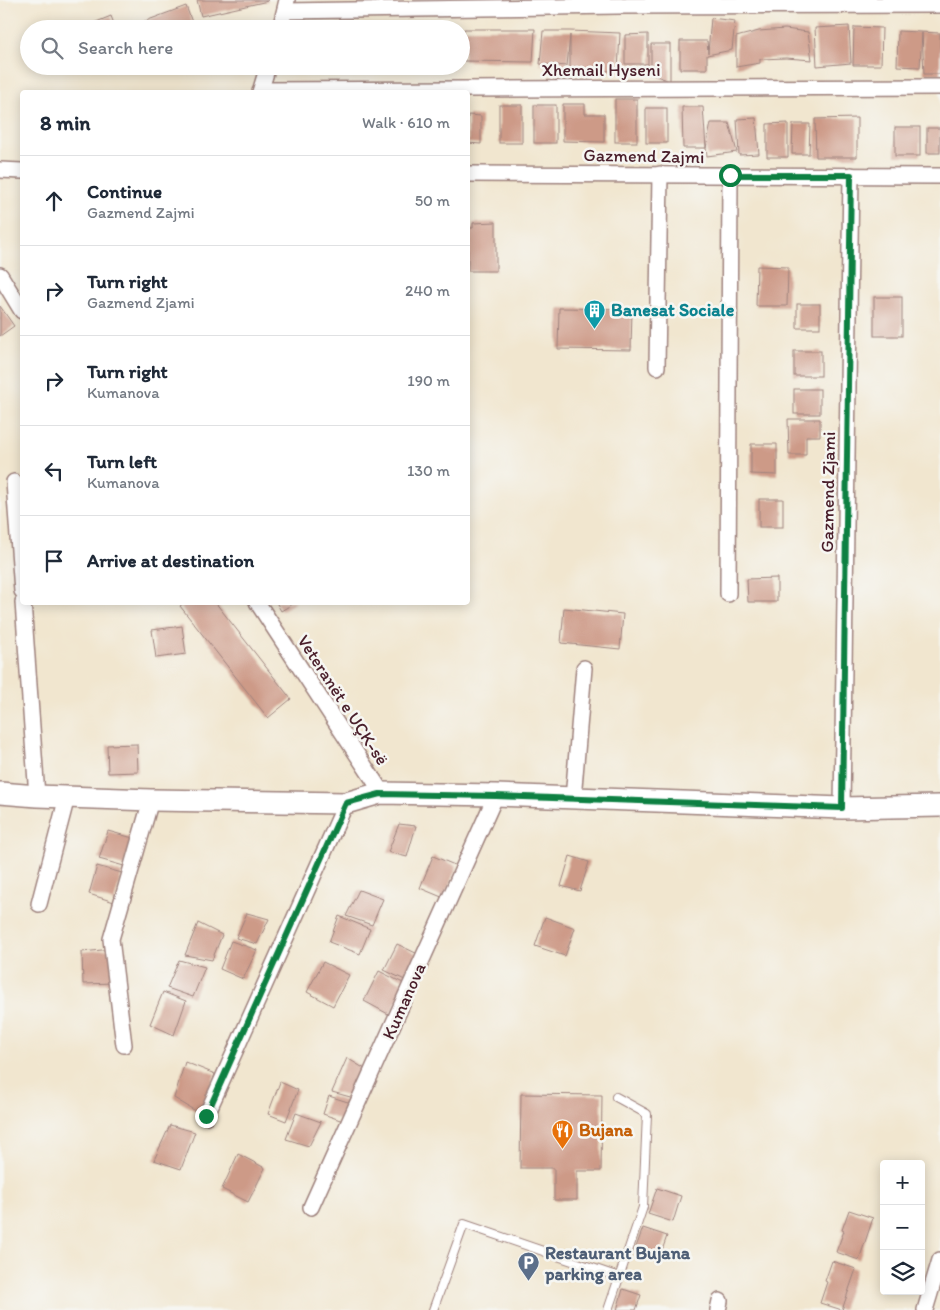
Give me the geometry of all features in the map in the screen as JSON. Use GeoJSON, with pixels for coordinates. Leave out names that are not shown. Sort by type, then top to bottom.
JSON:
{"type":"FeatureCollection","features":[{"type":"Feature","properties":{"kind":"main road"},"geometry":{"type":"LineString","coordinates":[[0,793],[151,800],[346,803],[380,794],[496,796],[842,808],[940,806]]}},
{"type":"Feature","properties":{"kind":"street"},"geometry":{"type":"LineString","coordinates":[[282,20],[286,5],[619,3],[940,5]]}},
{"type":"Feature","properties":{"kind":"street"},"geometry":{"type":"LineString","coordinates":[[261,90],[265,75]]}},
{"type":"Feature","properties":{"kind":"street","name":"Xhemail Hyseni"},"geometry":{"type":"LineString","coordinates":[[431,90],[940,87]]}},
{"type":"Feature","properties":{"kind":"street"},"geometry":{"type":"LineString","coordinates":[[0,170],[20,171]]}},
{"type":"Feature","properties":{"kind":"street","name":"Gazmend Zajmi"},"geometry":{"type":"LineString","coordinates":[[470,174],[940,176]]}},
{"type":"Feature","properties":{"kind":"street"},"geometry":{"type":"LineString","coordinates":[[657,367],[660,174]]}},
{"type":"Feature","properties":{"kind":"street"},"geometry":{"type":"LineString","coordinates":[[728,594],[730,175]]}},
{"type":"Feature","properties":{"kind":"street","name":"Gazmend Zjami"},"geometry":{"type":"LineString","coordinates":[[842,808],[851,175]]}},
{"type":"Feature","properties":{"kind":"street"},"geometry":{"type":"LineString","coordinates":[[0,275],[20,308]]}},
{"type":"Feature","properties":{"kind":"street"},"geometry":{"type":"LineString","coordinates":[[14,482],[20,564]]}},
{"type":"Feature","properties":{"kind":"street"},"geometry":{"type":"LineString","coordinates":[[23,605],[37,796]]}},
{"type":"Feature","properties":{"kind":"street","name":"Veteranët e UÇK-së"},"geometry":{"type":"LineString","coordinates":[[258,605],[377,785],[380,794]]}},
{"type":"Feature","properties":{"kind":"street"},"geometry":{"type":"LineString","coordinates":[[573,799],[584,668]]}},
{"type":"Feature","properties":{"kind":"street","name":"Kumanova"},"geometry":{"type":"LineString","coordinates":[[311,1207],[496,796]]}},
{"type":"Feature","properties":{"kind":"street"},"geometry":{"type":"LineString","coordinates":[[39,904],[68,797]]}},
{"type":"Feature","properties":{"kind":"street"},"geometry":{"type":"LineString","coordinates":[[124,1045],[111,939],[151,800]]}},
{"type":"Feature","properties":{"kind":"street"},"geometry":{"type":"LineString","coordinates":[[206,1116],[346,803]]}},
{"type":"Feature","properties":{"kind":"street"},"geometry":{"type":"LineString","coordinates":[[925,1310],[940,1260]]}},
{"type":"Feature","properties":{"kind":"lane"},"geometry":{"type":"LineString","coordinates":[[608,1310],[643,1207],[647,1114],[616,1097]]}},
{"type":"Feature","properties":{"kind":"lane"},"geometry":{"type":"LineString","coordinates":[[433,1310],[464,1224],[619,1277]]}},
{"type":"Feature","properties":{"kind":"building"},"geometry":{"type":"Polygon","coordinates":[[[197,0],[267,0],[268,1],[201,16],[197,0]]]}},
{"type":"Feature","properties":{"kind":"building"},"geometry":{"type":"Polygon","coordinates":[[[186,6],[191,20],[148,20],[186,6]]]}},
{"type":"Feature","properties":{"kind":"building"},"geometry":{"type":"Polygon","coordinates":[[[111,16],[113,20],[101,20],[111,16]]]}},
{"type":"Feature","properties":{"kind":"building"},"geometry":{"type":"Polygon","coordinates":[[[711,18],[735,21],[732,50],[707,55],[707,69],[680,69],[680,41],[707,41],[708,53],[711,18]]]}},
{"type":"Feature","properties":{"kind":"building"},"geometry":{"type":"Polygon","coordinates":[[[849,26],[851,63],[817,66],[815,28],[849,26]]]}},
{"type":"Feature","properties":{"kind":"building"},"geometry":{"type":"Polygon","coordinates":[[[854,27],[882,28],[881,65],[853,65],[854,27]]]}},
{"type":"Feature","properties":{"kind":"building"},"geometry":{"type":"Polygon","coordinates":[[[470,29],[535,29],[533,62],[470,61],[470,29]]]}},
{"type":"Feature","properties":{"kind":"building"},"geometry":{"type":"Polygon","coordinates":[[[785,29],[808,32],[812,60],[760,59],[760,63],[736,67],[736,37],[759,31],[785,29]]]}},
{"type":"Feature","properties":{"kind":"building"},"geometry":{"type":"Polygon","coordinates":[[[543,31],[620,33],[618,71],[570,70],[570,35],[567,66],[540,64],[543,31]]]}},
{"type":"Feature","properties":{"kind":"building"},"geometry":{"type":"Polygon","coordinates":[[[898,31],[940,33],[940,74],[924,74],[922,33],[920,67],[897,66],[898,31]]]}},
{"type":"Feature","properties":{"kind":"building"},"geometry":{"type":"Polygon","coordinates":[[[648,34],[648,64],[625,64],[625,35],[648,34]]]}},
{"type":"Feature","properties":{"kind":"building"},"geometry":{"type":"Polygon","coordinates":[[[651,44],[670,44],[670,81],[651,74],[651,44]]]}},
{"type":"Feature","properties":{"kind":"building"},"geometry":{"type":"Polygon","coordinates":[[[615,99],[637,99],[637,142],[615,142],[615,99]]]}},
{"type":"Feature","properties":{"kind":"building"},"geometry":{"type":"Polygon","coordinates":[[[563,104],[585,104],[585,114],[604,114],[604,142],[563,141],[563,104]]]}},
{"type":"Feature","properties":{"kind":"building"},"geometry":{"type":"Polygon","coordinates":[[[499,105],[522,105],[522,143],[499,143],[499,105]]]}},
{"type":"Feature","properties":{"kind":"building"},"geometry":{"type":"Polygon","coordinates":[[[534,105],[556,105],[556,143],[534,143],[534,105]]]}},
{"type":"Feature","properties":{"kind":"building"},"geometry":{"type":"Polygon","coordinates":[[[682,107],[703,107],[706,148],[683,148],[682,107]]]}},
{"type":"Feature","properties":{"kind":"building"},"geometry":{"type":"Polygon","coordinates":[[[646,108],[667,108],[667,143],[646,143],[646,108]]]}},
{"type":"Feature","properties":{"kind":"building"},"geometry":{"type":"Polygon","coordinates":[[[470,115],[481,116],[481,144],[470,143],[470,115]]]}},
{"type":"Feature","properties":{"kind":"building"},"geometry":{"type":"Polygon","coordinates":[[[756,118],[759,154],[739,155],[737,119],[756,118]]]}},
{"type":"Feature","properties":{"kind":"building"},"geometry":{"type":"Polygon","coordinates":[[[857,118],[857,157],[816,157],[815,119],[857,118]]]}},
{"type":"Feature","properties":{"kind":"building"},"geometry":{"type":"Polygon","coordinates":[[[711,123],[729,123],[737,152],[707,156],[706,148],[711,123]]]}},
{"type":"Feature","properties":{"kind":"building"},"geometry":{"type":"Polygon","coordinates":[[[788,123],[788,157],[767,157],[767,124],[788,123]]]}},
{"type":"Feature","properties":{"kind":"building"},"geometry":{"type":"Polygon","coordinates":[[[793,124],[810,124],[809,154],[792,154],[793,124]]]}},
{"type":"Feature","properties":{"kind":"building"},"geometry":{"type":"Polygon","coordinates":[[[895,127],[920,127],[920,156],[895,156],[895,127]]]}},
{"type":"Feature","properties":{"kind":"building"},"geometry":{"type":"Polygon","coordinates":[[[927,128],[940,128],[940,153],[927,153],[927,128]]]}},
{"type":"Feature","properties":{"kind":"building"},"geometry":{"type":"Polygon","coordinates":[[[496,222],[496,271],[470,271],[470,228],[473,228],[473,223],[496,222]]]}},
{"type":"Feature","properties":{"kind":"building"},"geometry":{"type":"Polygon","coordinates":[[[757,266],[788,267],[787,306],[756,306],[757,266]]]}},
{"type":"Feature","properties":{"kind":"building"},"geometry":{"type":"Polygon","coordinates":[[[874,297],[902,297],[902,336],[874,336],[874,297]]]}},
{"type":"Feature","properties":{"kind":"building"},"geometry":{"type":"Polygon","coordinates":[[[797,304],[820,304],[820,328],[797,328],[797,304]]]}},
{"type":"Feature","properties":{"kind":"building"},"geometry":{"type":"Polygon","coordinates":[[[0,306],[14,326],[0,336],[0,306]]]}},
{"type":"Feature","properties":{"kind":"building","name":"Banesat Sociale"},"geometry":{"type":"Polygon","coordinates":[[[559,308],[632,309],[631,350],[558,349],[559,308]]]}},
{"type":"Feature","properties":{"kind":"building"},"geometry":{"type":"Polygon","coordinates":[[[794,351],[821,351],[821,376],[794,376],[794,351]]]}},
{"type":"Feature","properties":{"kind":"building"},"geometry":{"type":"Polygon","coordinates":[[[794,389],[820,389],[820,414],[794,414],[794,389]]]}},
{"type":"Feature","properties":{"kind":"building"},"geometry":{"type":"Polygon","coordinates":[[[788,419],[820,419],[820,436],[806,436],[806,455],[789,455],[788,419]]]}},
{"type":"Feature","properties":{"kind":"building"},"geometry":{"type":"Polygon","coordinates":[[[751,444],[777,444],[777,475],[751,474],[751,444]]]}},
{"type":"Feature","properties":{"kind":"building"},"geometry":{"type":"Polygon","coordinates":[[[759,499],[783,499],[783,527],[759,527],[759,499]]]}},
{"type":"Feature","properties":{"kind":"building"},"geometry":{"type":"Polygon","coordinates":[[[777,578],[777,602],[748,602],[747,579],[777,578]]]}},
{"type":"Feature","properties":{"kind":"building"},"geometry":{"type":"Polygon","coordinates":[[[217,605],[291,699],[268,718],[180,606],[217,605]]]}},
{"type":"Feature","properties":{"kind":"building"},"geometry":{"type":"Polygon","coordinates":[[[278,605],[291,605],[281,611],[278,605]]]}},
{"type":"Feature","properties":{"kind":"building"},"geometry":{"type":"Polygon","coordinates":[[[564,608],[623,614],[620,649],[561,643],[564,608]]]}},
{"type":"Feature","properties":{"kind":"building"},"geometry":{"type":"Polygon","coordinates":[[[182,626],[186,654],[156,658],[152,630],[182,626]]]}},
{"type":"Feature","properties":{"kind":"building"},"geometry":{"type":"Polygon","coordinates":[[[137,744],[138,772],[108,773],[107,745],[137,744]]]}},
{"type":"Feature","properties":{"kind":"building"},"geometry":{"type":"Polygon","coordinates":[[[399,824],[416,826],[407,857],[388,852],[399,824]]]}},
{"type":"Feature","properties":{"kind":"building"},"geometry":{"type":"Polygon","coordinates":[[[108,831],[133,838],[124,866],[99,859],[108,831]]]}},
{"type":"Feature","properties":{"kind":"building"},"geometry":{"type":"Polygon","coordinates":[[[433,856],[457,866],[444,898],[420,888],[433,856]]]}},
{"type":"Feature","properties":{"kind":"building"},"geometry":{"type":"Polygon","coordinates":[[[570,856],[589,862],[580,891],[561,886],[570,856]]]}},
{"type":"Feature","properties":{"kind":"building"},"geometry":{"type":"Polygon","coordinates":[[[97,866],[122,873],[114,902],[89,894],[97,866]]]}},
{"type":"Feature","properties":{"kind":"building"},"geometry":{"type":"Polygon","coordinates":[[[359,890],[383,899],[372,925],[346,916],[359,890]]]}},
{"type":"Feature","properties":{"kind":"building"},"geometry":{"type":"Polygon","coordinates":[[[247,913],[269,919],[257,944],[236,938],[247,913]]]}},
{"type":"Feature","properties":{"kind":"building"},"geometry":{"type":"Polygon","coordinates":[[[339,916],[370,929],[360,954],[329,942],[339,916]]]}},
{"type":"Feature","properties":{"kind":"building"},"geometry":{"type":"Polygon","coordinates":[[[545,917],[575,928],[565,956],[535,946],[545,917]]]}},
{"type":"Feature","properties":{"kind":"building"},"geometry":{"type":"Polygon","coordinates":[[[198,923],[222,935],[212,960],[185,955],[198,923]]]}},
{"type":"Feature","properties":{"kind":"building"},"geometry":{"type":"Polygon","coordinates":[[[231,941],[257,950],[243,979],[220,969],[231,941]]]}},
{"type":"Feature","properties":{"kind":"building"},"geometry":{"type":"Polygon","coordinates":[[[397,944],[422,956],[409,982],[384,970],[397,944]]]}},
{"type":"Feature","properties":{"kind":"building"},"geometry":{"type":"Polygon","coordinates":[[[112,949],[114,983],[83,984],[82,952],[112,949]]]}},
{"type":"Feature","properties":{"kind":"building"},"geometry":{"type":"Polygon","coordinates":[[[179,960],[205,967],[193,997],[167,988],[179,960]]]}},
{"type":"Feature","properties":{"kind":"building"},"geometry":{"type":"Polygon","coordinates":[[[323,962],[349,975],[333,1006],[307,992],[323,962]]]}},
{"type":"Feature","properties":{"kind":"building"},"geometry":{"type":"Polygon","coordinates":[[[379,971],[405,984],[390,1015],[364,1001],[379,971]]]}},
{"type":"Feature","properties":{"kind":"building"},"geometry":{"type":"Polygon","coordinates":[[[163,992],[186,1001],[174,1035],[150,1024],[163,992]]]}},
{"type":"Feature","properties":{"kind":"building"},"geometry":{"type":"Polygon","coordinates":[[[347,1058],[370,1072],[354,1098],[332,1092],[347,1058]]]}},
{"type":"Feature","properties":{"kind":"building"},"geometry":{"type":"Polygon","coordinates":[[[185,1062],[215,1074],[202,1115],[174,1098],[185,1062]]]}},
{"type":"Feature","properties":{"kind":"building"},"geometry":{"type":"Polygon","coordinates":[[[280,1082],[298,1090],[286,1121],[268,1114],[280,1082]]]}},
{"type":"Feature","properties":{"kind":"building"},"geometry":{"type":"Polygon","coordinates":[[[521,1094],[602,1095],[601,1171],[577,1171],[577,1200],[554,1200],[554,1168],[520,1168],[521,1094]]]}},
{"type":"Feature","properties":{"kind":"building"},"geometry":{"type":"Polygon","coordinates":[[[329,1096],[354,1104],[346,1122],[323,1114],[329,1096]]]}},
{"type":"Feature","properties":{"kind":"building"},"geometry":{"type":"Polygon","coordinates":[[[296,1113],[321,1122],[309,1146],[286,1139],[296,1113]]]}},
{"type":"Feature","properties":{"kind":"building"},"geometry":{"type":"Polygon","coordinates":[[[170,1125],[195,1132],[181,1169],[154,1160],[170,1125]]]}},
{"type":"Feature","properties":{"kind":"building"},"geometry":{"type":"Polygon","coordinates":[[[238,1154],[265,1168],[248,1202],[222,1189],[238,1154]]]}},
{"type":"Feature","properties":{"kind":"building"},"geometry":{"type":"Polygon","coordinates":[[[657,1188],[681,1196],[673,1222],[648,1214],[657,1188]]]}},
{"type":"Feature","properties":{"kind":"building"},"geometry":{"type":"Polygon","coordinates":[[[849,1210],[873,1218],[859,1260],[836,1252],[849,1210]]]}},
{"type":"Feature","properties":{"kind":"building"},"geometry":{"type":"Polygon","coordinates":[[[643,1228],[667,1236],[658,1262],[634,1253],[643,1228]]]}},
{"type":"Feature","properties":{"kind":"building"},"geometry":{"type":"Polygon","coordinates":[[[832,1261],[856,1269],[842,1310],[820,1303],[832,1261]]]}},
{"type":"Feature","properties":{"kind":"building"},"geometry":{"type":"Polygon","coordinates":[[[623,1289],[641,1295],[636,1310],[617,1310],[623,1289]]]}},
{"type":"Feature","properties":{"kind":"place","name":"Banesat Sociale"},"geometry":{"type":"Point","coordinates":[595,329]}},
{"type":"Feature","properties":{"kind":"place","name":"Bujana"},"geometry":{"type":"Point","coordinates":[563,1149]}},
{"type":"Feature","properties":{"kind":"place","name":"Restaurant Bujana parking area"},"geometry":{"type":"Point","coordinates":[529,1282]}},
{"type":"Feature","properties":{"kind":"route"},"geometry":{"type":"LineString","coordinates":[[206,1116],[346,803],[380,794],[496,796],[842,808],[851,175],[730,175]]}}]}
